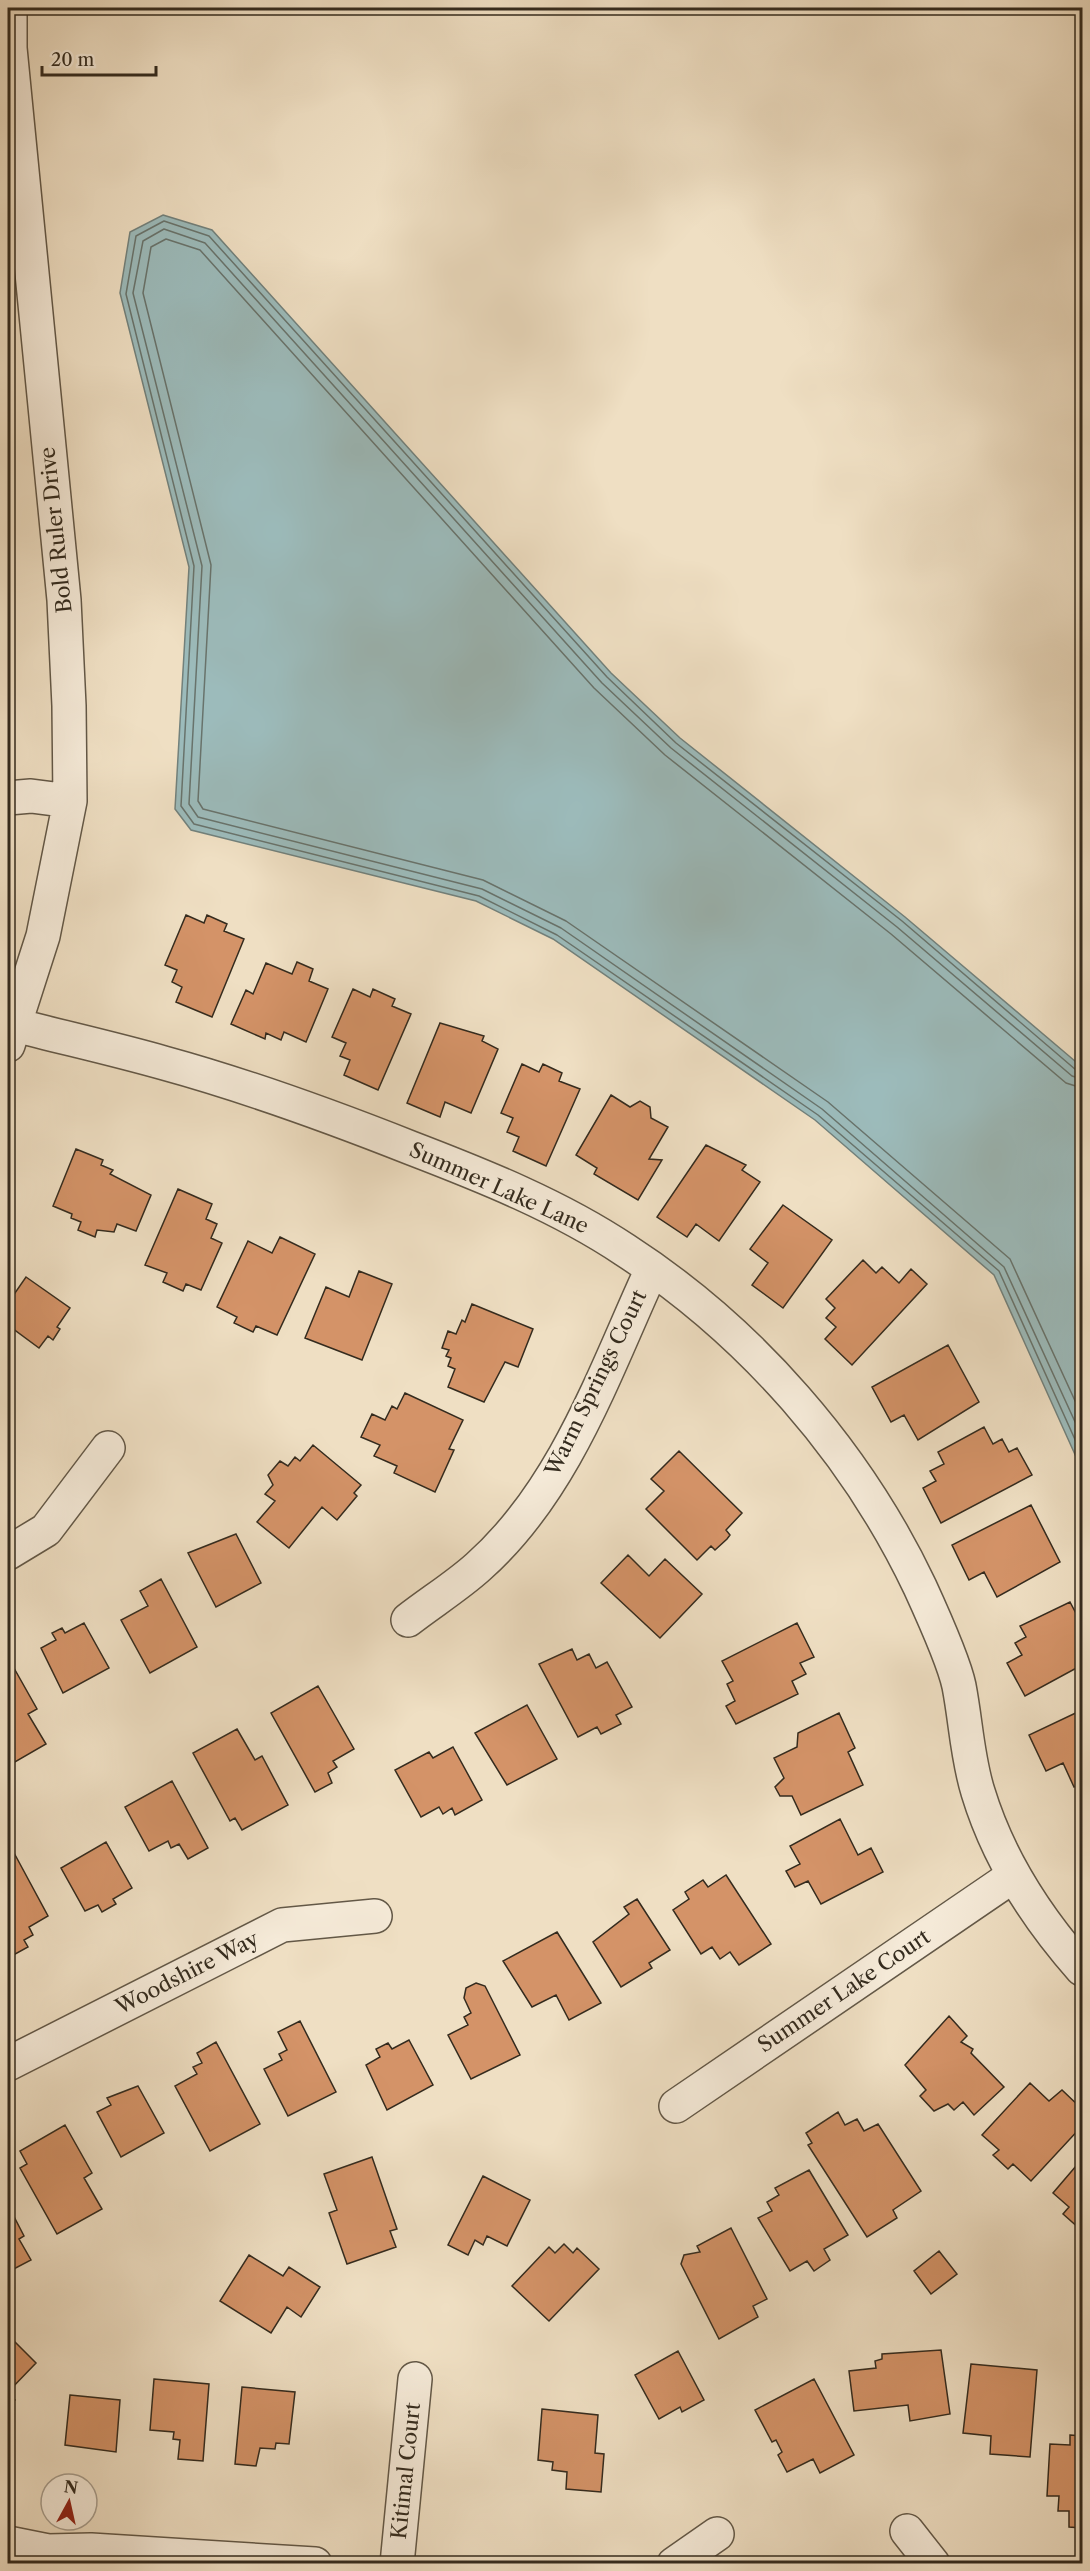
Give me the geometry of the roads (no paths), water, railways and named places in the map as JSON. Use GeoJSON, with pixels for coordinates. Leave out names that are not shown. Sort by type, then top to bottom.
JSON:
{"type":"FeatureCollection","features":[{"type":"Feature","properties":{"kind":"street","name":"Bold Ruler Drive"},"geometry":{"type":"LineString","coordinates":[[10,8],[11,60],[64,600],[69,706],[70,801],[43,936],[11,1036]]}},
{"type":"Feature","properties":{"kind":"street"},"geometry":{"type":"LineString","coordinates":[[8,798],[32,796],[70,801]]}},
{"type":"Feature","properties":{"kind":"street","name":"Summer Lake Lane"},"geometry":{"type":"LineString","coordinates":[[11,1036],[165,1063],[311,1109],[453,1164],[566,1214],[652,1269],[722,1324],[760,1360],[828,1439],[878,1511],[920,1587],[959,1684],[964,1734],[978,1794],[1013,1876],[1054,1937],[1083,1969]]}},
{"type":"Feature","properties":{"kind":"street","name":"Warm Springs Court"},"geometry":{"type":"LineString","coordinates":[[408,1620],[478,1567],[526,1514],[566,1455],[652,1269]]}},
{"type":"Feature","properties":{"kind":"street"},"geometry":{"type":"LineString","coordinates":[[8,1553],[46,1530],[108,1448]]}},
{"type":"Feature","properties":{"kind":"street","name":"Summer Lake Court"},"geometry":{"type":"LineString","coordinates":[[675,2106],[1013,1876]]}},
{"type":"Feature","properties":{"kind":"street","name":"Woodshire Way"},"geometry":{"type":"LineString","coordinates":[[8,2064],[282,1925],[375,1916]]}},
{"type":"Feature","properties":{"kind":"street","name":"Kitimal Court"},"geometry":{"type":"LineString","coordinates":[[397,2564],[415,2379]]}},
{"type":"Feature","properties":{"kind":"street"},"geometry":{"type":"LineString","coordinates":[[907,2531],[933,2564]]}},
{"type":"Feature","properties":{"kind":"street"},"geometry":{"type":"LineString","coordinates":[[674,2564],[717,2534]]}},
{"type":"Feature","properties":{"kind":"street"},"geometry":{"type":"LineString","coordinates":[[8,2542],[48,2551],[91,2550],[315,2564]]}},
{"type":"Feature","properties":{"kind":"water"},"geometry":{"type":"Polygon","coordinates":[[[163,215],[212,230],[611,673],[680,738],[905,917],[1082,1067],[1082,1470],[994,1275],[815,1120],[553,939],[476,901],[191,830],[175,809],[189,567],[120,293],[130,232],[163,215]]]}}]}
